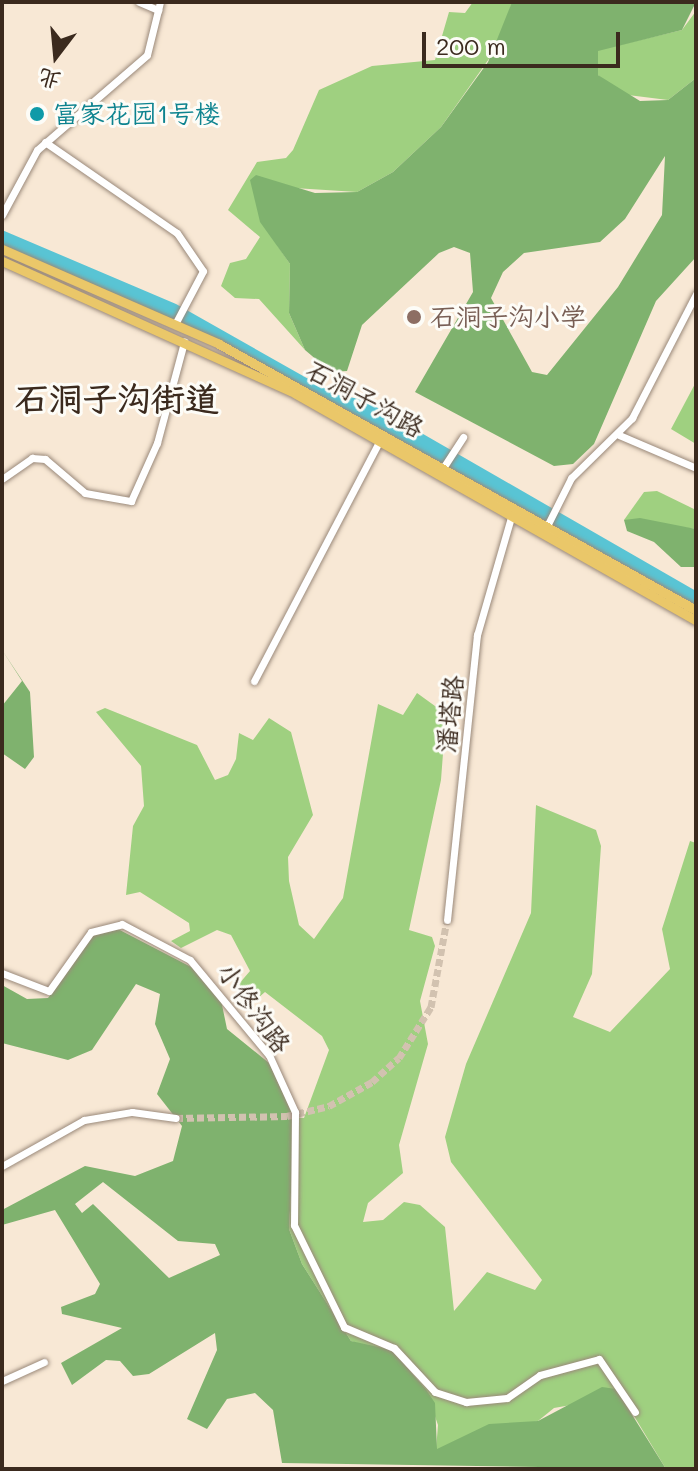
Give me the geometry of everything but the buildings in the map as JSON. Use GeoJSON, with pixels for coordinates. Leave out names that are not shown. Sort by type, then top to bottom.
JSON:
{"type":"FeatureCollection","features":[{"type":"Feature","properties":{"kind":"main road","name":"石洞子沟路"},"geometry":{"type":"LineString","coordinates":[[2,249],[176,323],[444,466],[696,610]]}},
{"type":"Feature","properties":{"kind":"main road","name":"石洞子沟路"},"geometry":{"type":"LineString","coordinates":[[2,261],[184,340],[379,442],[696,620]]}},
{"type":"Feature","properties":{"kind":"street"},"geometry":{"type":"LineString","coordinates":[[2,215],[12,193],[45,142],[147,55],[159,6],[139,2]]}},
{"type":"Feature","properties":{"kind":"street"},"geometry":{"type":"LineString","coordinates":[[45,142],[177,233],[203,271],[176,323]]}},
{"type":"Feature","properties":{"kind":"street"},"geometry":{"type":"LineString","coordinates":[[2,189],[12,193]]}},
{"type":"Feature","properties":{"kind":"street"},"geometry":{"type":"LineString","coordinates":[[548,525],[587,459],[619,435],[696,294]]}},
{"type":"Feature","properties":{"kind":"street"},"geometry":{"type":"LineString","coordinates":[[2,479],[32,458],[45,459],[85,493],[131,501],[157,443],[184,340]]}},
{"type":"Feature","properties":{"kind":"street"},"geometry":{"type":"LineString","coordinates":[[619,435],[696,468]]}},
{"type":"Feature","properties":{"kind":"street"},"geometry":{"type":"LineString","coordinates":[[444,466],[463,437]]}},
{"type":"Feature","properties":{"kind":"street"},"geometry":{"type":"LineString","coordinates":[[254,681],[379,442]]}},
{"type":"Feature","properties":{"kind":"street","name":"潘塔路"},"geometry":{"type":"LineString","coordinates":[[447,920],[477,635],[511,517]]}},
{"type":"Feature","properties":{"kind":"street","name":"小佟沟路"},"geometry":{"type":"LineString","coordinates":[[2,973],[49,991],[91,932],[122,924],[190,960],[269,1055],[295,1112],[294,1225],[344,1327],[394,1348],[435,1392],[466,1402],[507,1398],[540,1375],[599,1359],[635,1412]]}},
{"type":"Feature","properties":{"kind":"street"},"geometry":{"type":"LineString","coordinates":[[2,1166],[84,1120],[132,1112],[176,1118]]}},
{"type":"Feature","properties":{"kind":"street"},"geometry":{"type":"LineString","coordinates":[[2,1381],[44,1362]]}},
{"type":"Feature","properties":{"kind":"green space"},"geometry":{"type":"Polygon","coordinates":[[[473,2],[512,2],[498,46],[441,127],[393,172],[357,192],[294,188],[277,245],[290,264],[289,313],[305,350],[259,299],[235,298],[221,286],[230,263],[246,259],[260,237],[228,210],[257,162],[286,158],[293,150],[319,90],[372,66],[435,60],[449,12],[465,13],[473,2]]]}},
{"type":"Feature","properties":{"kind":"green space"},"geometry":{"type":"Polygon","coordinates":[[[512,2],[696,2],[682,30],[598,51],[598,75],[640,101],[668,100],[696,78],[696,257],[656,301],[594,444],[573,464],[554,466],[415,392],[473,292],[470,253],[454,247],[439,253],[362,325],[347,371],[331,372],[305,350],[289,313],[290,264],[260,222],[250,180],[256,175],[315,193],[357,192],[393,172],[441,127],[488,62],[512,2]],[[665,156],[625,219],[600,242],[524,253],[503,272],[491,298],[532,372],[547,375],[618,287],[662,215],[665,156]]]}},
{"type":"Feature","properties":{"kind":"green space"},"geometry":{"type":"Polygon","coordinates":[[[696,11],[696,78],[668,100],[620,94],[598,75],[598,50],[682,30],[696,11]]]}},
{"type":"Feature","properties":{"kind":"green space"},"geometry":{"type":"Polygon","coordinates":[[[696,382],[696,444],[671,429],[696,382]]]}},
{"type":"Feature","properties":{"kind":"green space"},"geometry":{"type":"Polygon","coordinates":[[[657,491],[696,510],[696,529],[624,520],[644,492],[657,491]]]}},
{"type":"Feature","properties":{"kind":"green space"},"geometry":{"type":"Polygon","coordinates":[[[640,518],[696,529],[696,567],[681,567],[654,542],[627,531],[624,520],[640,518]]]}},
{"type":"Feature","properties":{"kind":"green space"},"geometry":{"type":"Polygon","coordinates":[[[2,650],[30,692],[34,757],[25,769],[2,753],[2,706],[22,681],[2,650]]]}},
{"type":"Feature","properties":{"kind":"green space"},"geometry":{"type":"Polygon","coordinates":[[[417,693],[446,714],[441,780],[409,930],[432,937],[435,946],[420,1001],[428,1044],[399,1145],[403,1173],[368,1203],[363,1222],[383,1220],[404,1202],[420,1205],[445,1227],[454,1311],[487,1272],[535,1290],[542,1280],[451,1162],[445,1137],[466,1064],[531,913],[536,805],[596,830],[601,846],[592,974],[573,1017],[610,1032],[670,969],[662,929],[690,841],[696,843],[696,1469],[666,1469],[622,1396],[554,1408],[538,1421],[436,1450],[438,1425],[425,1388],[401,1359],[351,1341],[302,1264],[289,1229],[295,1118],[304,1118],[329,1050],[322,1036],[265,992],[258,998],[238,985],[250,971],[231,935],[217,930],[181,948],[171,941],[190,931],[189,923],[140,892],[126,895],[133,826],[144,806],[141,766],[96,712],[105,708],[197,745],[215,780],[228,775],[236,759],[239,733],[253,740],[269,718],[291,732],[313,815],[288,857],[289,881],[299,925],[314,939],[343,898],[378,704],[403,715],[417,693]]]}},
{"type":"Feature","properties":{"kind":"green space"},"geometry":{"type":"Polygon","coordinates":[[[114,927],[195,969],[221,1000],[227,1029],[269,1063],[295,1118],[289,1229],[302,1264],[351,1341],[392,1350],[425,1388],[435,1403],[437,1449],[489,1424],[538,1421],[602,1387],[616,1389],[666,1469],[282,1463],[273,1410],[255,1393],[227,1399],[207,1429],[187,1419],[217,1350],[215,1333],[149,1374],[133,1376],[120,1361],[106,1360],[72,1385],[61,1363],[122,1328],[62,1314],[61,1307],[95,1294],[100,1284],[55,1210],[2,1225],[2,1210],[85,1166],[135,1176],[173,1161],[182,1126],[157,1094],[170,1059],[155,1024],[160,994],[136,984],[92,1050],[68,1060],[2,1043],[2,985],[27,999],[48,998],[93,935],[114,927]],[[103,1182],[75,1204],[82,1213],[93,1204],[169,1278],[220,1255],[215,1244],[178,1241],[103,1182]]]}},
{"type":"Feature","properties":{"kind":"water"},"geometry":{"type":"Polygon","coordinates":[[[2,230],[176,304],[335,394],[364,400],[696,591],[696,605],[224,342],[2,246],[2,230]]]}},
{"type":"Feature","properties":{"kind":"tunnel"},"geometry":{"type":"LineString","coordinates":[[176,1118],[287,1116],[329,1106],[372,1082],[399,1058],[431,1007],[447,920]]}},
{"type":"Feature","properties":{"kind":"place","name":"富家花园1号楼"},"geometry":{"type":"Point","coordinates":[37,114]}},
{"type":"Feature","properties":{"kind":"place","name":"石洞子沟小学"},"geometry":{"type":"Point","coordinates":[414,317]}},
{"type":"Feature","properties":{"kind":"district","name":"石洞子沟街道"},"geometry":{"type":"Point","coordinates":[117,398]}}]}
